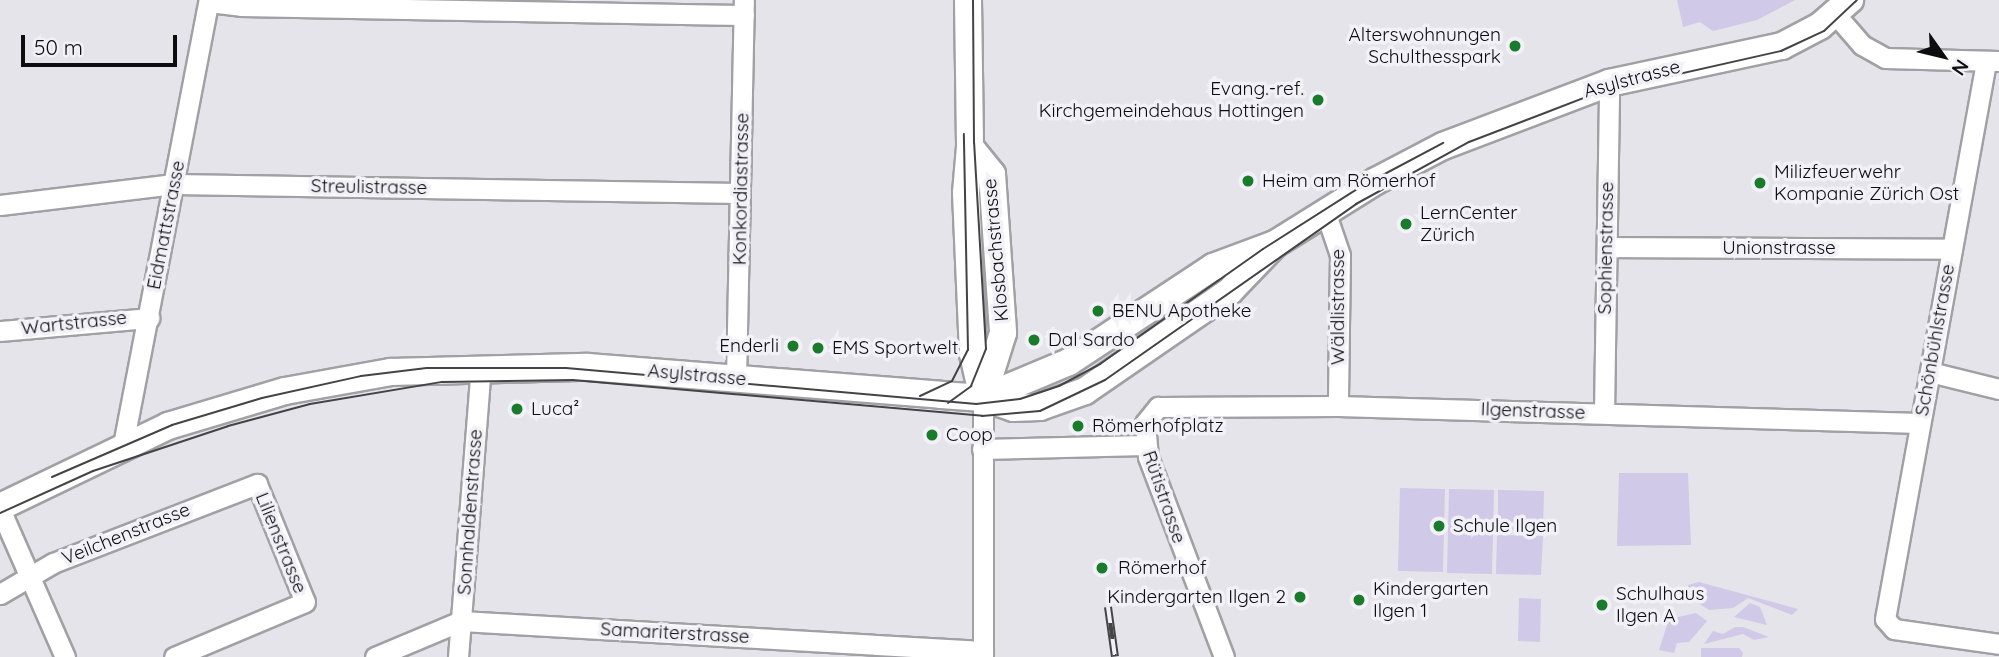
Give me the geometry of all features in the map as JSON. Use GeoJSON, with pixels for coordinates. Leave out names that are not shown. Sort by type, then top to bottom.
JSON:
{"type":"FeatureCollection","features":[{"type":"Feature","properties":{"kind":"main road","name":"Klosbachstrasse"},"geometry":{"type":"LineString","coordinates":[[968,0],[970,148],[965,175],[971,333],[983,398]]}},
{"type":"Feature","properties":{"kind":"main road","name":"Asylstrasse"},"geometry":{"type":"LineString","coordinates":[[0,508],[168,426],[275,393],[391,372],[410,374],[481,367],[588,367],[983,398],[1069,362],[1213,267],[1275,244],[1325,211],[1443,146],[1609,83],[1782,46],[1843,7]]}},
{"type":"Feature","properties":{"kind":"street"},"geometry":{"type":"LineString","coordinates":[[209,1],[241,6],[744,8]]}},
{"type":"Feature","properties":{"kind":"street","name":"Eidmattstrasse"},"geometry":{"type":"LineString","coordinates":[[122,450],[209,1]]}},
{"type":"Feature","properties":{"kind":"street","name":"Asylstrasse"},"geometry":{"type":"LineString","coordinates":[[1843,7],[1862,45],[1885,58],[1993,61]]}},
{"type":"Feature","properties":{"kind":"street","name":"Konkordiastrasse"},"geometry":{"type":"LineString","coordinates":[[736,377],[744,8]]}},
{"type":"Feature","properties":{"kind":"street","name":"Schönbühlstrasse"},"geometry":{"type":"LineString","coordinates":[[1993,61],[1952,248],[1885,619],[1894,629],[1999,644]]}},
{"type":"Feature","properties":{"kind":"street","name":"Sophienstrasse"},"geometry":{"type":"LineString","coordinates":[[1604,413],[1609,83]]}},
{"type":"Feature","properties":{"kind":"street","name":"Streulistrasse"},"geometry":{"type":"LineString","coordinates":[[0,205],[174,184],[740,193]]}},
{"type":"Feature","properties":{"kind":"street","name":"Wäldlistrasse"},"geometry":{"type":"LineString","coordinates":[[1325,211],[1340,255],[1338,406]]}},
{"type":"Feature","properties":{"kind":"street","name":"Unionstrasse"},"geometry":{"type":"LineString","coordinates":[[1606,247],[1952,248]]}},
{"type":"Feature","properties":{"kind":"street","name":"Wartstrasse"},"geometry":{"type":"LineString","coordinates":[[0,331],[149,318]]}},
{"type":"Feature","properties":{"kind":"street","name":"Sonnhaldenstrasse"},"geometry":{"type":"LineString","coordinates":[[458,657],[481,367]]}},
{"type":"Feature","properties":{"kind":"street"},"geometry":{"type":"LineString","coordinates":[[1930,372],[1999,389]]}},
{"type":"Feature","properties":{"kind":"street","name":"Klosbachstrasse"},"geometry":{"type":"LineString","coordinates":[[983,398],[983,654]]}},
{"type":"Feature","properties":{"kind":"street","name":"Ilgenstrasse"},"geometry":{"type":"LineString","coordinates":[[1149,414],[1158,407],[1192,404],[1920,423]]}},
{"type":"Feature","properties":{"kind":"street","name":"Rütistrasse"},"geometry":{"type":"LineString","coordinates":[[1149,414],[1145,445],[1224,657]]}},
{"type":"Feature","properties":{"kind":"street"},"geometry":{"type":"LineString","coordinates":[[982,449],[1145,445]]}},
{"type":"Feature","properties":{"kind":"street","name":"Veilchenstrasse"},"geometry":{"type":"LineString","coordinates":[[0,594],[65,558],[257,484]]}},
{"type":"Feature","properties":{"kind":"street","name":"Lilienstrasse"},"geometry":{"type":"LineString","coordinates":[[174,657],[296,606],[257,484]]}},
{"type":"Feature","properties":{"kind":"street"},"geometry":{"type":"LineString","coordinates":[[0,508],[65,657]]}},
{"type":"Feature","properties":{"kind":"street","name":"Samariterstrasse"},"geometry":{"type":"LineString","coordinates":[[375,657],[461,621],[983,654]]}},
{"type":"Feature","properties":{"kind":"shaded area"},"geometry":{"type":"Polygon","coordinates":[[[1677,0],[1795,0],[1757,20],[1713,31],[1700,22],[1683,27],[1677,0]]]}},
{"type":"Feature","properties":{"kind":"shaded area"},"geometry":{"type":"Polygon","coordinates":[[[1619,473],[1688,473],[1691,545],[1617,546],[1619,473]]]}},
{"type":"Feature","properties":{"kind":"shaded area"},"geometry":{"type":"Polygon","coordinates":[[[1400,488],[1445,489],[1443,572],[1398,571],[1400,488]]]}},
{"type":"Feature","properties":{"kind":"shaded area"},"geometry":{"type":"Polygon","coordinates":[[[1449,489],[1494,490],[1492,574],[1447,573],[1449,489]]]}},
{"type":"Feature","properties":{"kind":"shaded area"},"geometry":{"type":"Polygon","coordinates":[[[1498,490],[1544,491],[1543,531],[1498,530],[1498,490]]]}},
{"type":"Feature","properties":{"kind":"shaded area"},"geometry":{"type":"Polygon","coordinates":[[[1497,535],[1543,536],[1541,575],[1496,574],[1497,535]]]}},
{"type":"Feature","properties":{"kind":"shaded area"},"geometry":{"type":"Polygon","coordinates":[[[1699,582],[1798,609],[1792,615],[1748,598],[1733,608],[1709,610],[1689,597],[1688,585],[1699,582]]]}},
{"type":"Feature","properties":{"kind":"shaded area"},"geometry":{"type":"Polygon","coordinates":[[[1519,598],[1541,599],[1540,642],[1518,641],[1519,598]]]}},
{"type":"Feature","properties":{"kind":"shaded area"},"geometry":{"type":"Polygon","coordinates":[[[1750,603],[1760,607],[1767,625],[1734,617],[1750,603]]]}},
{"type":"Feature","properties":{"kind":"shaded area"},"geometry":{"type":"Polygon","coordinates":[[[1696,613],[1707,621],[1689,642],[1677,643],[1674,653],[1659,650],[1669,619],[1696,613]]]}},
{"type":"Feature","properties":{"kind":"shaded area"},"geometry":{"type":"Polygon","coordinates":[[[1735,627],[1743,627],[1769,637],[1754,640],[1743,634],[1704,644],[1713,631],[1723,634],[1735,627]]]}},
{"type":"Feature","properties":{"kind":"shaded area"},"geometry":{"type":"Polygon","coordinates":[[[1701,648],[1739,648],[1743,653],[1742,657],[1701,657],[1701,648]]]}},
{"type":"Feature","properties":{"kind":"tram line"},"geometry":{"type":"LineString","coordinates":[[948,403],[971,386],[986,349],[974,143],[973,0]]}},
{"type":"Feature","properties":{"kind":"tram line"},"geometry":{"type":"LineString","coordinates":[[0,513],[93,471],[228,426],[310,404],[442,382],[573,380],[982,416],[1040,411],[1105,380],[1356,204],[1469,142],[1599,92],[1781,51],[1824,31],[1857,0]]}},
{"type":"Feature","properties":{"kind":"tram line"},"geometry":{"type":"LineString","coordinates":[[920,396],[952,381],[968,350],[964,134]]}},
{"type":"Feature","properties":{"kind":"tram line"},"geometry":{"type":"LineString","coordinates":[[52,477],[172,425],[262,398],[361,376],[427,368],[566,368],[976,404],[1020,399],[1059,386],[1100,364],[1263,249],[1362,186],[1443,143]]}},
{"type":"Feature","properties":{"kind":"railway"},"geometry":{"type":"LineString","coordinates":[[1108,607],[1115,657]]}},
{"type":"Feature","properties":{"kind":"place","name":"Alterswohnungen Schulthesspark"},"geometry":{"type":"Point","coordinates":[1515,46]}},
{"type":"Feature","properties":{"kind":"place","name":"Evang.-ref. Kirchgemeindehaus Hottingen"},"geometry":{"type":"Point","coordinates":[1318,100]}},
{"type":"Feature","properties":{"kind":"place","name":"Heim am Römerhof"},"geometry":{"type":"Point","coordinates":[1248,181]}},
{"type":"Feature","properties":{"kind":"place","name":"Milizfeuerwehr Kompanie Zürich Ost"},"geometry":{"type":"Point","coordinates":[1760,183]}},
{"type":"Feature","properties":{"kind":"place","name":"LernCenter Zürich"},"geometry":{"type":"Point","coordinates":[1406,224]}},
{"type":"Feature","properties":{"kind":"place","name":"BENU Apotheke"},"geometry":{"type":"Point","coordinates":[1098,311]}},
{"type":"Feature","properties":{"kind":"place","name":"Dal Sardo"},"geometry":{"type":"Point","coordinates":[1034,340]}},
{"type":"Feature","properties":{"kind":"place","name":"Enderli"},"geometry":{"type":"Point","coordinates":[793,346]}},
{"type":"Feature","properties":{"kind":"place","name":"EMS Sportwelt"},"geometry":{"type":"Point","coordinates":[818,348]}},
{"type":"Feature","properties":{"kind":"place","name":"Luca²"},"geometry":{"type":"Point","coordinates":[517,409]}},
{"type":"Feature","properties":{"kind":"place","name":"Römerhofplatz"},"geometry":{"type":"Point","coordinates":[1078,426]}},
{"type":"Feature","properties":{"kind":"place","name":"Coop"},"geometry":{"type":"Point","coordinates":[932,435]}},
{"type":"Feature","properties":{"kind":"place","name":"Schule Ilgen"},"geometry":{"type":"Point","coordinates":[1439,526]}},
{"type":"Feature","properties":{"kind":"place","name":"Römerhof"},"geometry":{"type":"Point","coordinates":[1102,568]}},
{"type":"Feature","properties":{"kind":"place","name":"Kindergarten Ilgen 2"},"geometry":{"type":"Point","coordinates":[1300,597]}},
{"type":"Feature","properties":{"kind":"place","name":"Kindergarten Ilgen 1"},"geometry":{"type":"Point","coordinates":[1359,600]}},
{"type":"Feature","properties":{"kind":"place","name":"Schulhaus Ilgen A"},"geometry":{"type":"Point","coordinates":[1602,605]}}]}
